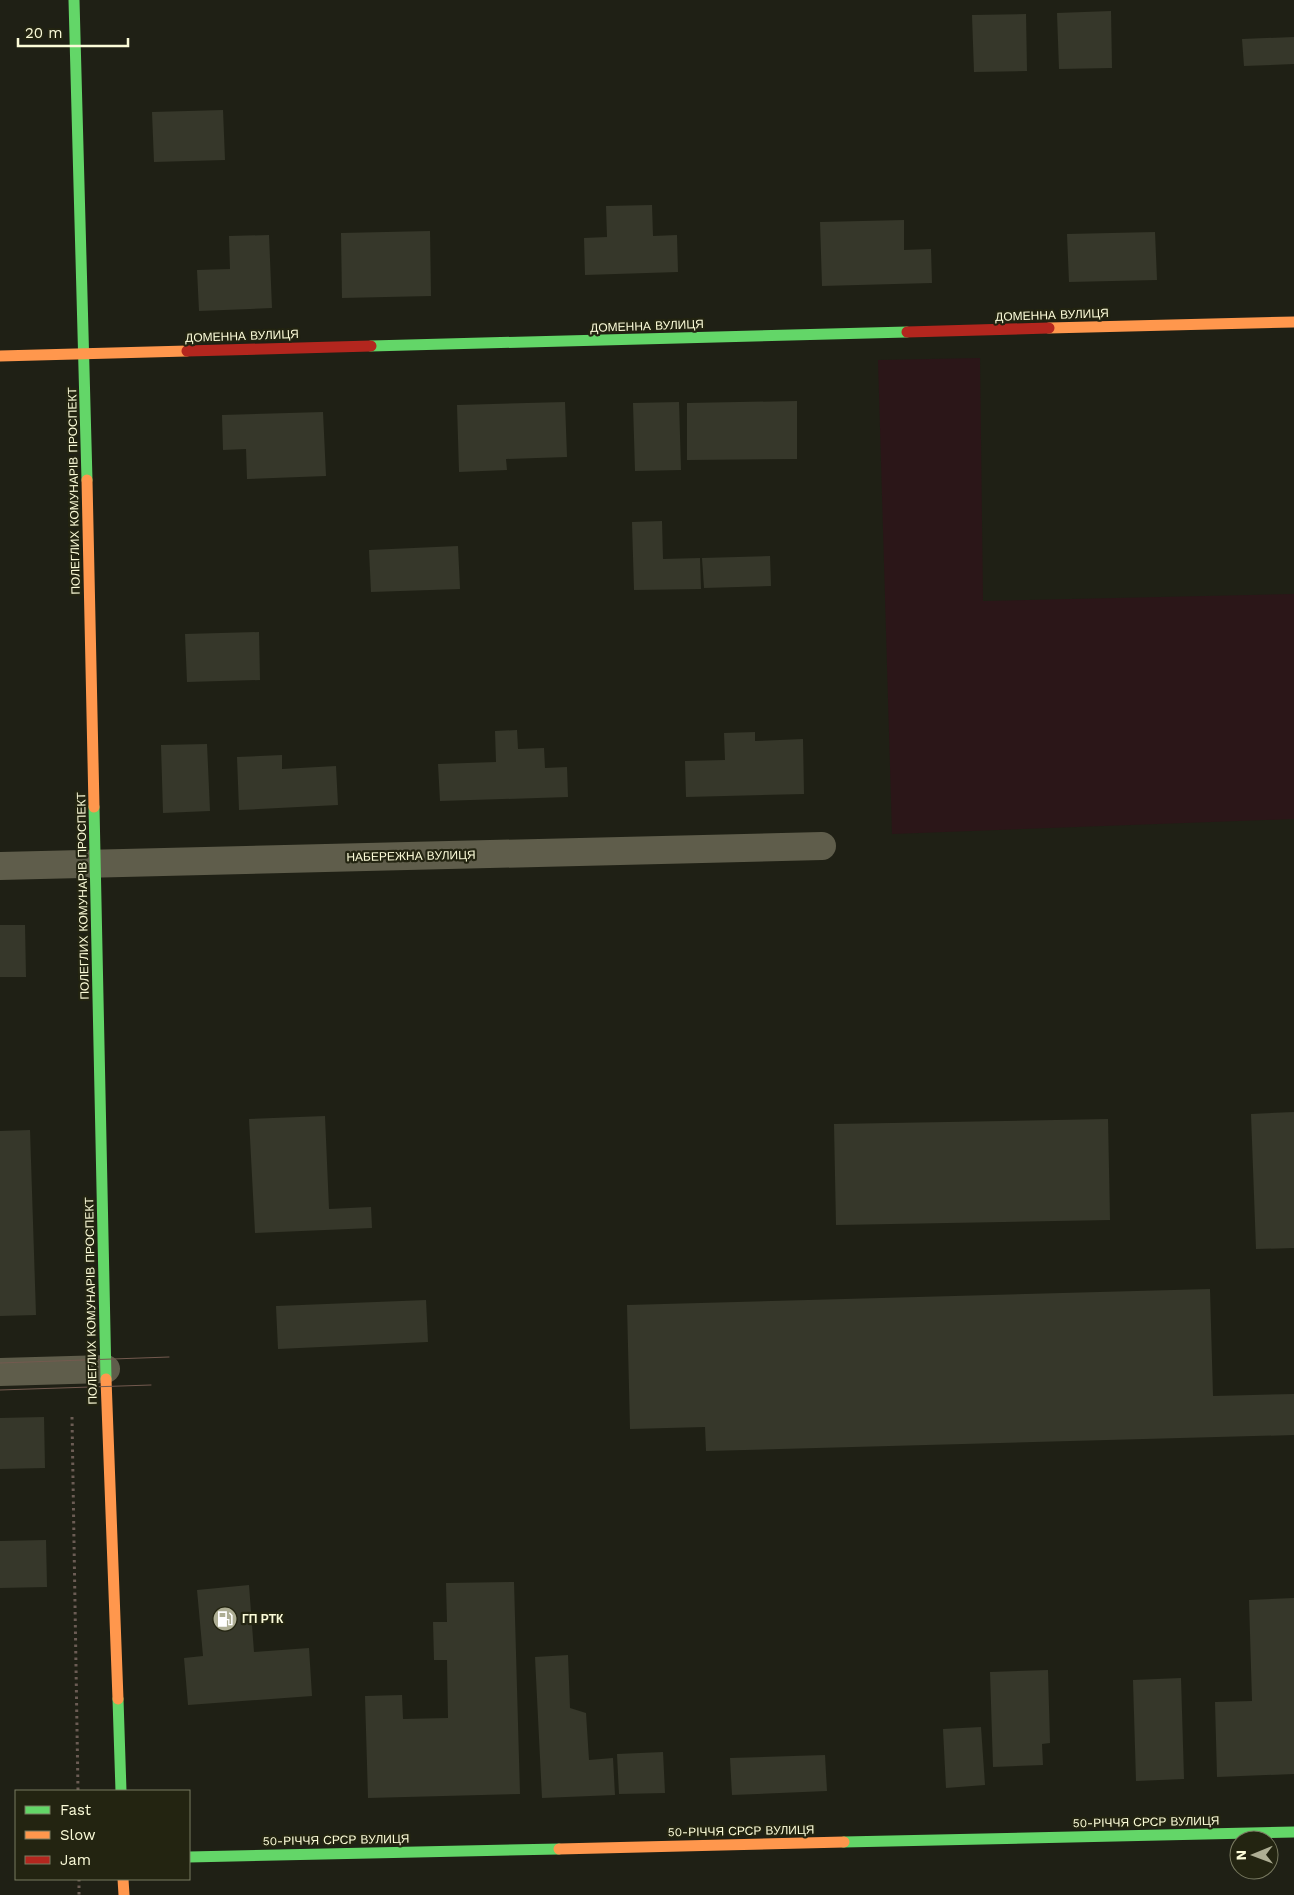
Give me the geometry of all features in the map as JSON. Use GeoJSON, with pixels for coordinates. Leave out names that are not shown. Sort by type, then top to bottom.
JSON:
{"type":"FeatureCollection","features":[{"type":"Feature","properties":{"kind":"street","name":"ПОЛЕГЛИХ КОМУНАРІВ ПРОСПЕКТ"},"geometry":{"type":"LineString","coordinates":[[74,0],[96,864],[106,1369],[121,1790]]}},
{"type":"Feature","properties":{"kind":"street","name":"ДОМЕННА ВУЛИЦЯ"},"geometry":{"type":"LineString","coordinates":[[0,356],[1294,322]]}},
{"type":"Feature","properties":{"kind":"street","name":"НАБЕРЕЖНА ВУЛИЦЯ"},"geometry":{"type":"LineString","coordinates":[[0,866],[822,846]]}},
{"type":"Feature","properties":{"kind":"street"},"geometry":{"type":"LineString","coordinates":[[0,1372],[106,1369]]}},
{"type":"Feature","properties":{"kind":"street","name":"50-РІЧЧЯ СРСР ВУЛИЦЯ"},"geometry":{"type":"LineString","coordinates":[[190,1857],[1294,1832]]}},
{"type":"Feature","properties":{"kind":"street"},"geometry":{"type":"LineString","coordinates":[[123,1880],[124,1895]]}},
{"type":"Feature","properties":{"kind":"path"},"geometry":{"type":"LineString","coordinates":[[72,1417],[78,1790]]}},
{"type":"Feature","properties":{"kind":"path"},"geometry":{"type":"LineString","coordinates":[[79,1880],[79,1895]]}},
{"type":"Feature","properties":{"kind":"shaded area"},"geometry":{"type":"Polygon","coordinates":[[[980,358],[983,601],[1294,594],[1294,819],[892,834],[878,360],[980,358]]]}},
{"type":"Feature","properties":{"kind":"building"},"geometry":{"type":"Polygon","coordinates":[[[1111,11],[1112,68],[1059,69],[1057,13],[1111,11]]]}},
{"type":"Feature","properties":{"kind":"building"},"geometry":{"type":"Polygon","coordinates":[[[1026,14],[1027,71],[974,72],[972,15],[1026,14]]]}},
{"type":"Feature","properties":{"kind":"building"},"geometry":{"type":"Polygon","coordinates":[[[1294,37],[1294,64],[1244,66],[1242,39],[1294,37]]]}},
{"type":"Feature","properties":{"kind":"building"},"geometry":{"type":"Polygon","coordinates":[[[223,110],[225,160],[154,162],[152,112],[223,110]]]}},
{"type":"Feature","properties":{"kind":"building"},"geometry":{"type":"Polygon","coordinates":[[[652,205],[653,236],[677,235],[678,272],[585,275],[584,238],[607,237],[606,206],[652,205]]]}},
{"type":"Feature","properties":{"kind":"building"},"geometry":{"type":"Polygon","coordinates":[[[904,220],[904,250],[931,249],[932,283],[822,286],[820,222],[904,220]]]}},
{"type":"Feature","properties":{"kind":"building"},"geometry":{"type":"Polygon","coordinates":[[[430,231],[431,296],[342,298],[341,233],[430,231]]]}},
{"type":"Feature","properties":{"kind":"building"},"geometry":{"type":"Polygon","coordinates":[[[1155,232],[1157,280],[1069,282],[1067,234],[1155,232]]]}},
{"type":"Feature","properties":{"kind":"building"},"geometry":{"type":"Polygon","coordinates":[[[269,235],[272,308],[199,311],[197,270],[230,269],[229,236],[269,235]]]}},
{"type":"Feature","properties":{"kind":"building"},"geometry":{"type":"Polygon","coordinates":[[[797,401],[797,459],[687,460],[687,403],[797,401]]]}},
{"type":"Feature","properties":{"kind":"building"},"geometry":{"type":"Polygon","coordinates":[[[565,402],[567,457],[506,459],[507,470],[459,472],[457,405],[565,402]]]}},
{"type":"Feature","properties":{"kind":"building"},"geometry":{"type":"Polygon","coordinates":[[[679,402],[681,470],[635,471],[633,403],[679,402]]]}},
{"type":"Feature","properties":{"kind":"building"},"geometry":{"type":"Polygon","coordinates":[[[323,412],[326,476],[247,479],[246,449],[223,450],[222,415],[323,412]]]}},
{"type":"Feature","properties":{"kind":"building"},"geometry":{"type":"Polygon","coordinates":[[[662,521],[663,559],[700,558],[701,589],[634,590],[632,522],[662,521]]]}},
{"type":"Feature","properties":{"kind":"building"},"geometry":{"type":"Polygon","coordinates":[[[458,546],[460,589],[371,592],[369,550],[458,546]]]}},
{"type":"Feature","properties":{"kind":"building"},"geometry":{"type":"Polygon","coordinates":[[[770,556],[771,586],[704,588],[702,558],[770,556]]]}},
{"type":"Feature","properties":{"kind":"building"},"geometry":{"type":"Polygon","coordinates":[[[259,632],[260,680],[187,682],[185,634],[259,632]]]}},
{"type":"Feature","properties":{"kind":"building"},"geometry":{"type":"Polygon","coordinates":[[[517,730],[518,749],[544,748],[545,768],[567,767],[568,797],[440,801],[438,764],[496,762],[495,731],[517,730]]]}},
{"type":"Feature","properties":{"kind":"building"},"geometry":{"type":"Polygon","coordinates":[[[755,732],[755,741],[803,739],[804,794],[686,797],[685,761],[725,760],[724,733],[755,732]]]}},
{"type":"Feature","properties":{"kind":"building"},"geometry":{"type":"Polygon","coordinates":[[[207,744],[210,811],[163,813],[161,745],[207,744]]]}},
{"type":"Feature","properties":{"kind":"building"},"geometry":{"type":"Polygon","coordinates":[[[282,755],[282,769],[336,766],[338,805],[239,810],[237,757],[282,755]]]}},
{"type":"Feature","properties":{"kind":"building"},"geometry":{"type":"Polygon","coordinates":[[[0,925],[25,925],[26,977],[0,977],[0,925]]]}},
{"type":"Feature","properties":{"kind":"building"},"geometry":{"type":"Polygon","coordinates":[[[1294,1112],[1294,1248],[1256,1249],[1251,1114],[1294,1112]]]}},
{"type":"Feature","properties":{"kind":"building"},"geometry":{"type":"Polygon","coordinates":[[[325,1116],[329,1209],[371,1207],[372,1228],[255,1233],[249,1119],[325,1116]]]}},
{"type":"Feature","properties":{"kind":"building"},"geometry":{"type":"Polygon","coordinates":[[[1108,1119],[1110,1220],[836,1225],[834,1124],[1108,1119]]]}},
{"type":"Feature","properties":{"kind":"building"},"geometry":{"type":"Polygon","coordinates":[[[30,1130],[36,1315],[0,1316],[0,1131],[30,1130]]]}},
{"type":"Feature","properties":{"kind":"building"},"geometry":{"type":"Polygon","coordinates":[[[1210,1289],[1213,1396],[1294,1394],[1294,1435],[706,1451],[705,1427],[630,1429],[627,1305],[1210,1289]]]}},
{"type":"Feature","properties":{"kind":"building"},"geometry":{"type":"Polygon","coordinates":[[[426,1300],[428,1342],[278,1349],[276,1306],[426,1300]]]}},
{"type":"Feature","properties":{"kind":"building"},"geometry":{"type":"Polygon","coordinates":[[[44,1417],[45,1468],[0,1469],[0,1418],[44,1417]]]}},
{"type":"Feature","properties":{"kind":"building"},"geometry":{"type":"Polygon","coordinates":[[[46,1540],[47,1587],[0,1588],[0,1541],[46,1540]]]}},
{"type":"Feature","properties":{"kind":"building"},"geometry":{"type":"Polygon","coordinates":[[[514,1582],[520,1794],[368,1798],[365,1696],[402,1695],[403,1719],[448,1718],[447,1660],[434,1660],[433,1622],[447,1622],[446,1583],[514,1582]]]}},
{"type":"Feature","properties":{"kind":"building","name":"ГП РТК"},"geometry":{"type":"Polygon","coordinates":[[[249,1585],[254,1652],[309,1648],[312,1696],[188,1705],[184,1658],[203,1656],[197,1590],[249,1585]]]}},
{"type":"Feature","properties":{"kind":"building"},"geometry":{"type":"Polygon","coordinates":[[[1294,1598],[1294,1774],[1217,1777],[1215,1702],[1252,1701],[1249,1600],[1294,1598]]]}},
{"type":"Feature","properties":{"kind":"building"},"geometry":{"type":"Polygon","coordinates":[[[568,1655],[570,1708],[586,1713],[589,1760],[613,1758],[615,1795],[542,1798],[535,1657],[568,1655]]]}},
{"type":"Feature","properties":{"kind":"building"},"geometry":{"type":"Polygon","coordinates":[[[1048,1670],[1050,1743],[1042,1744],[1043,1765],[993,1767],[990,1672],[1048,1670]]]}},
{"type":"Feature","properties":{"kind":"building"},"geometry":{"type":"Polygon","coordinates":[[[1181,1678],[1184,1779],[1136,1781],[1133,1680],[1181,1678]]]}},
{"type":"Feature","properties":{"kind":"building"},"geometry":{"type":"Polygon","coordinates":[[[981,1727],[985,1785],[946,1788],[943,1729],[981,1727]]]}},
{"type":"Feature","properties":{"kind":"building"},"geometry":{"type":"Polygon","coordinates":[[[663,1752],[665,1793],[619,1794],[617,1754],[663,1752]]]}},
{"type":"Feature","properties":{"kind":"building"},"geometry":{"type":"Polygon","coordinates":[[[825,1755],[827,1791],[732,1795],[730,1758],[825,1755]]]}},
{"type":"Feature","properties":{"kind":"tram line"},"geometry":{"type":"LineString","coordinates":[[0,1363],[169,1357]]}},
{"type":"Feature","properties":{"kind":"tram line"},"geometry":{"type":"LineString","coordinates":[[0,1390],[151,1385]]}},
{"type":"Feature","properties":{"kind":"traffic: fast"},"geometry":{"type":"LineString","coordinates":[[74,0],[87,480]]}},
{"type":"Feature","properties":{"kind":"traffic: fast"},"geometry":{"type":"LineString","coordinates":[[371,346],[907,332]]}},
{"type":"Feature","properties":{"kind":"traffic: fast"},"geometry":{"type":"LineString","coordinates":[[94,807],[106,1379]]}},
{"type":"Feature","properties":{"kind":"traffic: fast"},"geometry":{"type":"LineString","coordinates":[[118,1699],[121,1790]]}},
{"type":"Feature","properties":{"kind":"traffic: fast"},"geometry":{"type":"LineString","coordinates":[[844,1842],[1294,1832]]}},
{"type":"Feature","properties":{"kind":"traffic: fast"},"geometry":{"type":"LineString","coordinates":[[190,1857],[559,1849]]}},
{"type":"Feature","properties":{"kind":"traffic: slow"},"geometry":{"type":"LineString","coordinates":[[1049,328],[1294,322]]}},
{"type":"Feature","properties":{"kind":"traffic: slow"},"geometry":{"type":"LineString","coordinates":[[0,356],[187,351]]}},
{"type":"Feature","properties":{"kind":"traffic: slow"},"geometry":{"type":"LineString","coordinates":[[87,480],[94,807]]}},
{"type":"Feature","properties":{"kind":"traffic: slow"},"geometry":{"type":"LineString","coordinates":[[106,1379],[118,1699]]}},
{"type":"Feature","properties":{"kind":"traffic: slow"},"geometry":{"type":"LineString","coordinates":[[559,1849],[844,1842]]}},
{"type":"Feature","properties":{"kind":"traffic: slow"},"geometry":{"type":"LineString","coordinates":[[123,1880],[124,1895]]}},
{"type":"Feature","properties":{"kind":"traffic: jam"},"geometry":{"type":"LineString","coordinates":[[907,332],[1049,328]]}},
{"type":"Feature","properties":{"kind":"traffic: jam"},"geometry":{"type":"LineString","coordinates":[[187,351],[371,346]]}},
{"type":"Feature","properties":{"kind":"place","name":"ГП РТК"},"geometry":{"type":"Point","coordinates":[225,1619]}}]}
